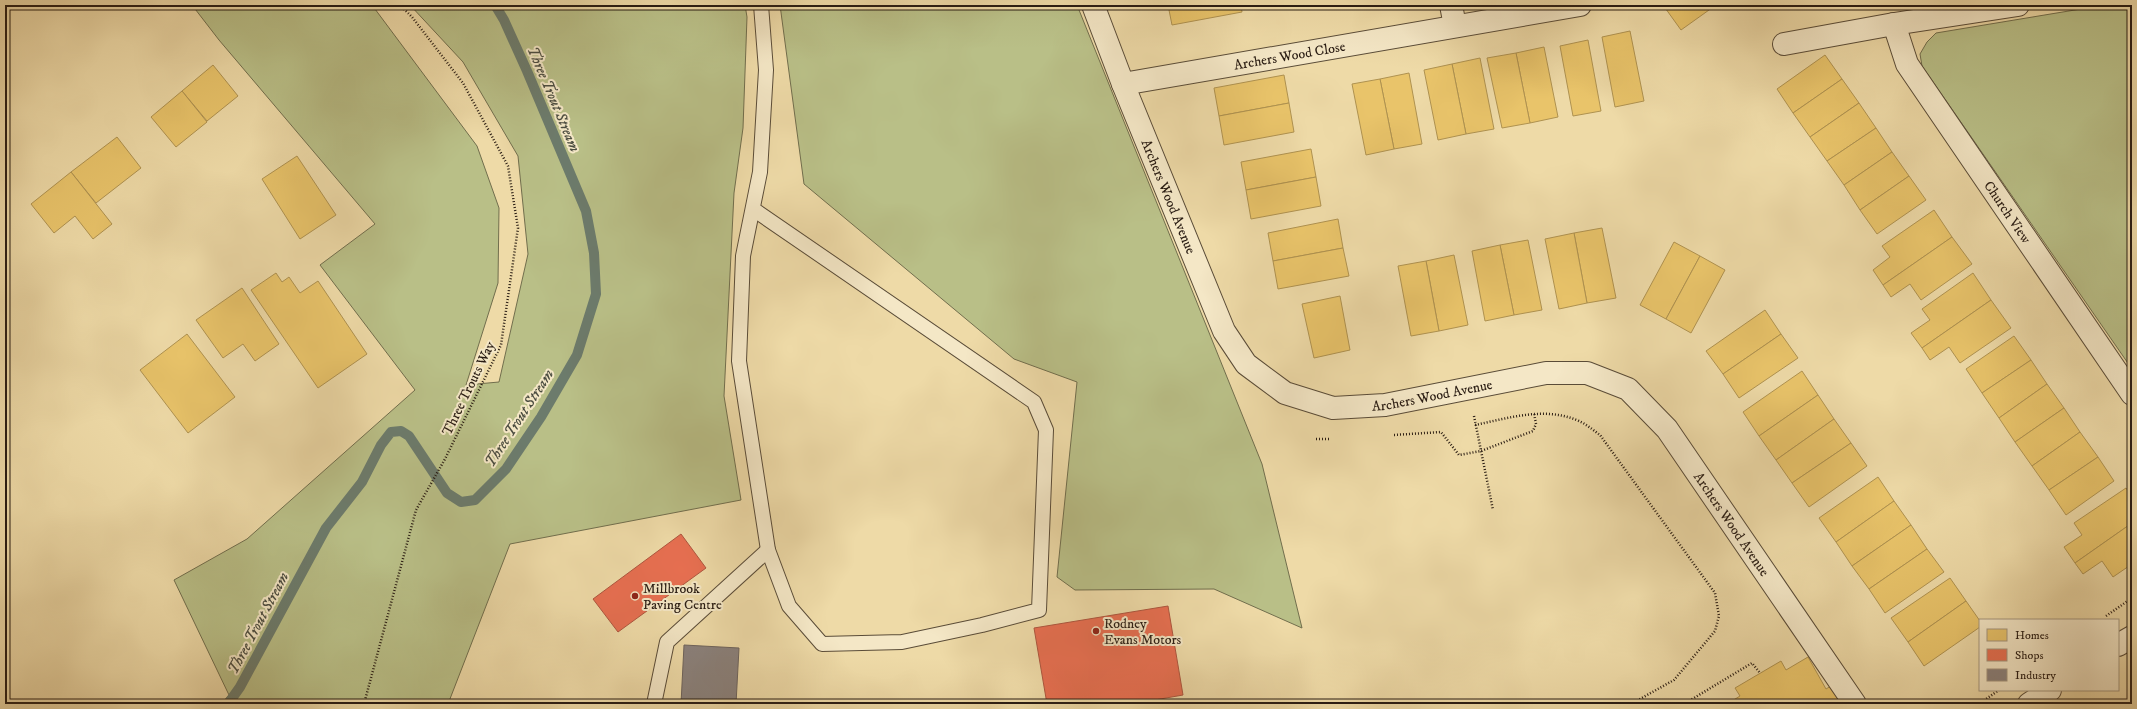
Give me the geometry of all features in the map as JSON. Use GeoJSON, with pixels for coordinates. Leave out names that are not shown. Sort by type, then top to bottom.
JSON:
{"type":"FeatureCollection","features":[{"type":"Feature","properties":{"kind":"street","name":"Archers Wood Avenue"},"geometry":{"type":"LineString","coordinates":[[1094,5],[1123,84],[1224,331],[1246,364],[1285,393],[1333,408],[1385,405],[1546,374],[1587,373],[1628,389],[1667,429],[1855,704]]}},
{"type":"Feature","properties":{"kind":"street"},"geometry":{"type":"LineString","coordinates":[[1451,5],[1456,26]]}},
{"type":"Feature","properties":{"kind":"street","name":"Archers Wood Close"},"geometry":{"type":"LineString","coordinates":[[1123,84],[1580,5]]}},
{"type":"Feature","properties":{"kind":"street"},"geometry":{"type":"LineString","coordinates":[[1784,44],[1894,24],[2018,5]]}},
{"type":"Feature","properties":{"kind":"street","name":"Church View"},"geometry":{"type":"LineString","coordinates":[[1894,24],[1907,64],[2132,394]]}},
{"type":"Feature","properties":{"kind":"street"},"geometry":{"type":"LineString","coordinates":[[2119,644],[2132,637]]}},
{"type":"Feature","properties":{"kind":"street"},"geometry":{"type":"LineString","coordinates":[[2029,704],[2048,691]]}},
{"type":"Feature","properties":{"kind":"lane"},"geometry":{"type":"LineString","coordinates":[[753,208],[1034,402],[1046,430],[1039,610],[982,626],[902,642],[822,644],[789,606],[768,550],[739,361],[743,256],[760,172],[766,70],[761,5]]}},
{"type":"Feature","properties":{"kind":"lane"},"geometry":{"type":"LineString","coordinates":[[654,704],[667,642],[768,550]]}},
{"type":"Feature","properties":{"kind":"path","name":"Three Trouts Way"},"geometry":{"type":"LineString","coordinates":[[364,704],[416,510],[445,459],[501,345],[518,228],[508,166],[463,83],[412,17],[400,5]]}},
{"type":"Feature","properties":{"kind":"path"},"geometry":{"type":"LineString","coordinates":[[1468,388],[1493,510]]}},
{"type":"Feature","properties":{"kind":"path"},"geometry":{"type":"LineString","coordinates":[[1476,425],[1534,413],[1559,415],[1579,421],[1600,435],[1715,593],[1719,616],[1715,631],[1674,680],[1631,704]]}},
{"type":"Feature","properties":{"kind":"path"},"geometry":{"type":"LineString","coordinates":[[1386,435],[1441,432],[1459,455],[1481,452],[1533,431],[1536,424],[1534,413]]}},
{"type":"Feature","properties":{"kind":"path"},"geometry":{"type":"LineString","coordinates":[[1316,440],[1332,438]]}},
{"type":"Feature","properties":{"kind":"path"},"geometry":{"type":"LineString","coordinates":[[2102,619],[2132,598]]}},
{"type":"Feature","properties":{"kind":"path"},"geometry":{"type":"LineString","coordinates":[[1684,704],[1752,663],[1760,673]]}},
{"type":"Feature","properties":{"kind":"path"},"geometry":{"type":"LineString","coordinates":[[1978,704],[1998,691]]}},
{"type":"Feature","properties":{"kind":"green space"},"geometry":{"type":"Polygon","coordinates":[[[192,5],[372,5],[477,146],[499,208],[498,283],[466,385],[499,382],[528,254],[518,156],[463,62],[410,5],[745,5],[747,17],[743,128],[734,193],[724,396],[741,500],[510,544],[448,704],[221,704],[229,695],[174,580],[247,539],[415,390],[320,265],[375,224],[219,40],[192,5]]]}},
{"type":"Feature","properties":{"kind":"green space"},"geometry":{"type":"Polygon","coordinates":[[[780,5],[1077,5],[1262,464],[1302,628],[1214,589],[1075,590],[1057,577],[1077,382],[1014,359],[804,184],[780,5]]]}},
{"type":"Feature","properties":{"kind":"green space"},"geometry":{"type":"Polygon","coordinates":[[[2105,5],[2132,5],[2132,369],[1922,66],[1920,54],[1927,42],[1936,33],[2105,5]]]}},
{"type":"Feature","properties":{"kind":"building: Homes"},"geometry":{"type":"Polygon","coordinates":[[[1168,5],[1241,5],[1242,12],[1172,25],[1168,5]]]}},
{"type":"Feature","properties":{"kind":"building: Homes"},"geometry":{"type":"Polygon","coordinates":[[[1663,5],[1716,5],[1681,30],[1663,5]]]}},
{"type":"Feature","properties":{"kind":"building: Homes"},"geometry":{"type":"Polygon","coordinates":[[[1630,31],[1644,101],[1615,107],[1602,37],[1630,31]]]}},
{"type":"Feature","properties":{"kind":"building: Homes"},"geometry":{"type":"Polygon","coordinates":[[[1588,40],[1601,111],[1573,116],[1560,46],[1588,40]]]}},
{"type":"Feature","properties":{"kind":"building: Homes"},"geometry":{"type":"Polygon","coordinates":[[[1544,47],[1558,117],[1530,123],[1516,53],[1544,47]]]}},
{"type":"Feature","properties":{"kind":"building: Homes"},"geometry":{"type":"Polygon","coordinates":[[[1516,53],[1530,123],[1502,128],[1487,58],[1516,53]]]}},
{"type":"Feature","properties":{"kind":"building: Homes"},"geometry":{"type":"Polygon","coordinates":[[[1825,55],[1842,79],[1793,113],[1777,89],[1825,55]]]}},
{"type":"Feature","properties":{"kind":"building: Homes"},"geometry":{"type":"Polygon","coordinates":[[[1480,58],[1494,129],[1466,134],[1452,64],[1480,58]]]}},
{"type":"Feature","properties":{"kind":"building: Homes"},"geometry":{"type":"Polygon","coordinates":[[[1452,64],[1466,134],[1438,140],[1424,70],[1452,64]]]}},
{"type":"Feature","properties":{"kind":"building: Homes"},"geometry":{"type":"Polygon","coordinates":[[[213,65],[238,96],[207,121],[182,91],[213,65]]]}},
{"type":"Feature","properties":{"kind":"building: Homes"},"geometry":{"type":"Polygon","coordinates":[[[1409,73],[1422,144],[1394,149],[1380,79],[1409,73]]]}},
{"type":"Feature","properties":{"kind":"building: Homes"},"geometry":{"type":"Polygon","coordinates":[[[1284,75],[1289,103],[1219,116],[1214,88],[1284,75]]]}},
{"type":"Feature","properties":{"kind":"building: Homes"},"geometry":{"type":"Polygon","coordinates":[[[1380,79],[1394,149],[1366,155],[1352,84],[1380,79]]]}},
{"type":"Feature","properties":{"kind":"building: Homes"},"geometry":{"type":"Polygon","coordinates":[[[1842,79],[1859,103],[1810,137],[1793,113],[1842,79]]]}},
{"type":"Feature","properties":{"kind":"building: Homes"},"geometry":{"type":"Polygon","coordinates":[[[182,91],[207,122],[176,147],[151,117],[182,91]]]}},
{"type":"Feature","properties":{"kind":"building: Homes"},"geometry":{"type":"Polygon","coordinates":[[[1289,103],[1294,132],[1224,145],[1219,116],[1289,103]]]}},
{"type":"Feature","properties":{"kind":"building: Homes"},"geometry":{"type":"Polygon","coordinates":[[[1859,103],[1876,128],[1827,161],[1810,137],[1859,103]]]}},
{"type":"Feature","properties":{"kind":"building: Homes"},"geometry":{"type":"Polygon","coordinates":[[[1876,128],[1892,152],[1844,185],[1827,161],[1876,128]]]}},
{"type":"Feature","properties":{"kind":"building: Homes"},"geometry":{"type":"Polygon","coordinates":[[[117,137],[141,168],[96,203],[71,172],[117,137]]]}},
{"type":"Feature","properties":{"kind":"building: Homes"},"geometry":{"type":"Polygon","coordinates":[[[1311,149],[1316,177],[1246,190],[1241,162],[1311,149]]]}},
{"type":"Feature","properties":{"kind":"building: Homes"},"geometry":{"type":"Polygon","coordinates":[[[1892,152],[1909,176],[1860,210],[1844,185],[1892,152]]]}},
{"type":"Feature","properties":{"kind":"building: Homes"},"geometry":{"type":"Polygon","coordinates":[[[297,156],[336,215],[300,239],[262,179],[297,156]]]}},
{"type":"Feature","properties":{"kind":"building: Homes"},"geometry":{"type":"Polygon","coordinates":[[[71,172],[112,224],[93,239],[75,216],[54,233],[31,204],[71,172]]]}},
{"type":"Feature","properties":{"kind":"building: Homes"},"geometry":{"type":"Polygon","coordinates":[[[1909,176],[1926,200],[1877,234],[1860,210],[1909,176]]]}},
{"type":"Feature","properties":{"kind":"building: Homes"},"geometry":{"type":"Polygon","coordinates":[[[1316,177],[1321,206],[1251,219],[1246,190],[1316,177]]]}},
{"type":"Feature","properties":{"kind":"building: Homes"},"geometry":{"type":"Polygon","coordinates":[[[1934,210],[1952,237],[1883,285],[1873,270],[1890,257],[1882,246],[1934,210]]]}},
{"type":"Feature","properties":{"kind":"building: Homes"},"geometry":{"type":"Polygon","coordinates":[[[1338,219],[1343,248],[1273,261],[1268,233],[1338,219]]]}},
{"type":"Feature","properties":{"kind":"building: Homes"},"geometry":{"type":"Polygon","coordinates":[[[1602,228],[1616,298],[1587,303],[1574,233],[1602,228]]]}},
{"type":"Feature","properties":{"kind":"building: Homes"},"geometry":{"type":"Polygon","coordinates":[[[1574,233],[1587,303],[1559,309],[1545,239],[1574,233]]]}},
{"type":"Feature","properties":{"kind":"building: Homes"},"geometry":{"type":"Polygon","coordinates":[[[1952,237],[1972,264],[1921,300],[1910,284],[1891,297],[1883,285],[1952,237]]]}},
{"type":"Feature","properties":{"kind":"building: Homes"},"geometry":{"type":"Polygon","coordinates":[[[1528,240],[1542,310],[1514,315],[1500,245],[1528,240]]]}},
{"type":"Feature","properties":{"kind":"building: Homes"},"geometry":{"type":"Polygon","coordinates":[[[1674,242],[1700,256],[1666,319],[1640,305],[1674,242]]]}},
{"type":"Feature","properties":{"kind":"building: Homes"},"geometry":{"type":"Polygon","coordinates":[[[1500,245],[1514,315],[1485,321],[1472,251],[1500,245]]]}},
{"type":"Feature","properties":{"kind":"building: Homes"},"geometry":{"type":"Polygon","coordinates":[[[1343,248],[1349,276],[1278,289],[1273,261],[1343,248]]]}},
{"type":"Feature","properties":{"kind":"building: Homes"},"geometry":{"type":"Polygon","coordinates":[[[1454,255],[1468,325],[1439,331],[1426,261],[1454,255]]]}},
{"type":"Feature","properties":{"kind":"building: Homes"},"geometry":{"type":"Polygon","coordinates":[[[1700,256],[1725,270],[1691,333],[1666,319],[1700,256]]]}},
{"type":"Feature","properties":{"kind":"building: Homes"},"geometry":{"type":"Polygon","coordinates":[[[1426,261],[1439,331],[1411,336],[1398,266],[1426,261]]]}},
{"type":"Feature","properties":{"kind":"building: Homes"},"geometry":{"type":"Polygon","coordinates":[[[276,273],[282,282],[289,277],[300,293],[318,281],[367,354],[318,388],[251,290],[276,273]]]}},
{"type":"Feature","properties":{"kind":"building: Homes"},"geometry":{"type":"Polygon","coordinates":[[[1973,273],[1991,300],[1922,348],[1911,333],[1930,320],[1922,309],[1973,273]]]}},
{"type":"Feature","properties":{"kind":"building: Homes"},"geometry":{"type":"Polygon","coordinates":[[[242,288],[279,344],[255,361],[243,344],[223,358],[196,320],[242,288]]]}},
{"type":"Feature","properties":{"kind":"building: Homes"},"geometry":{"type":"Polygon","coordinates":[[[1340,296],[1350,350],[1314,358],[1302,304],[1340,296]]]}},
{"type":"Feature","properties":{"kind":"building: Homes"},"geometry":{"type":"Polygon","coordinates":[[[1991,300],[2011,328],[1960,363],[1949,347],[1930,360],[1922,348],[1991,300]]]}},
{"type":"Feature","properties":{"kind":"building: Homes"},"geometry":{"type":"Polygon","coordinates":[[[1765,310],[1781,334],[1723,374],[1706,351],[1765,310]]]}},
{"type":"Feature","properties":{"kind":"building: Homes"},"geometry":{"type":"Polygon","coordinates":[[[187,334],[235,397],[188,433],[140,370],[187,334]]]}},
{"type":"Feature","properties":{"kind":"building: Homes"},"geometry":{"type":"Polygon","coordinates":[[[1781,334],[1798,358],[1739,398],[1723,374],[1781,334]]]}},
{"type":"Feature","properties":{"kind":"building: Homes"},"geometry":{"type":"Polygon","coordinates":[[[2014,336],[2031,360],[1982,393],[1966,369],[2014,336]]]}},
{"type":"Feature","properties":{"kind":"building: Homes"},"geometry":{"type":"Polygon","coordinates":[[[2031,360],[2047,384],[1999,418],[1982,393],[2031,360]]]}},
{"type":"Feature","properties":{"kind":"building: Homes"},"geometry":{"type":"Polygon","coordinates":[[[1802,371],[1818,395],[1759,436],[1743,412],[1802,371]]]}},
{"type":"Feature","properties":{"kind":"building: Homes"},"geometry":{"type":"Polygon","coordinates":[[[2047,384],[2064,408],[2015,442],[1999,418],[2047,384]]]}},
{"type":"Feature","properties":{"kind":"building: Homes"},"geometry":{"type":"Polygon","coordinates":[[[1818,395],[1834,419],[1776,460],[1759,436],[1818,395]]]}},
{"type":"Feature","properties":{"kind":"building: Homes"},"geometry":{"type":"Polygon","coordinates":[[[2064,408],[2080,432],[2032,466],[2015,442],[2064,408]]]}},
{"type":"Feature","properties":{"kind":"building: Homes"},"geometry":{"type":"Polygon","coordinates":[[[1834,419],[1851,443],[1792,483],[1776,460],[1834,419]]]}},
{"type":"Feature","properties":{"kind":"building: Homes"},"geometry":{"type":"Polygon","coordinates":[[[2080,432],[2098,457],[2049,490],[2032,466],[2080,432]]]}},
{"type":"Feature","properties":{"kind":"building: Homes"},"geometry":{"type":"Polygon","coordinates":[[[1851,443],[1867,466],[1809,507],[1792,483],[1851,443]]]}},
{"type":"Feature","properties":{"kind":"building: Homes"},"geometry":{"type":"Polygon","coordinates":[[[2098,457],[2114,481],[2066,515],[2049,490],[2098,457]]]}},
{"type":"Feature","properties":{"kind":"building: Homes"},"geometry":{"type":"Polygon","coordinates":[[[1878,477],[1894,501],[1836,542],[1819,518],[1878,477]]]}},
{"type":"Feature","properties":{"kind":"building: Homes"},"geometry":{"type":"Polygon","coordinates":[[[2126,488],[2132,497],[2132,523],[2075,563],[2064,547],[2082,535],[2074,523],[2126,488]]]}},
{"type":"Feature","properties":{"kind":"building: Homes"},"geometry":{"type":"Polygon","coordinates":[[[1894,501],[1911,525],[1852,566],[1836,542],[1894,501]]]}},
{"type":"Feature","properties":{"kind":"building: Homes"},"geometry":{"type":"Polygon","coordinates":[[[2132,523],[2132,564],[2113,577],[2102,561],[2083,574],[2075,563],[2132,523]]]}},
{"type":"Feature","properties":{"kind":"building: Homes"},"geometry":{"type":"Polygon","coordinates":[[[1911,525],[1927,549],[1869,589],[1852,566],[1911,525]]]}},
{"type":"Feature","properties":{"kind":"building: Homes"},"geometry":{"type":"Polygon","coordinates":[[[1927,549],[1944,572],[1885,613],[1869,589],[1927,549]]]}},
{"type":"Feature","properties":{"kind":"building: Homes"},"geometry":{"type":"Polygon","coordinates":[[[1950,578],[1966,601],[1908,642],[1891,618],[1950,578]]]}},
{"type":"Feature","properties":{"kind":"building: Homes"},"geometry":{"type":"Polygon","coordinates":[[[1966,601],[1979,620],[1979,628],[1924,666],[1908,642],[1966,601]]]}},
{"type":"Feature","properties":{"kind":"building: Homes"},"geometry":{"type":"Polygon","coordinates":[[[1808,657],[1826,689],[1831,686],[1842,704],[1727,704],[1740,696],[1735,688],[1781,661],[1786,670],[1808,657]]]}},
{"type":"Feature","properties":{"kind":"building: Shops"},"geometry":{"type":"Polygon","coordinates":[[[681,534],[706,568],[618,632],[593,599],[681,534]]]}},
{"type":"Feature","properties":{"kind":"building: Shops"},"geometry":{"type":"Polygon","coordinates":[[[1168,606],[1183,695],[1132,704],[1047,704],[1034,628],[1168,606]]]}},
{"type":"Feature","properties":{"kind":"building: Industry"},"geometry":{"type":"Polygon","coordinates":[[[684,645],[739,648],[736,704],[681,704],[684,645]]]}},
{"type":"Feature","properties":{"kind":"waterway","name":"Three Trout Stream"},"geometry":{"type":"LineString","coordinates":[[228,704],[240,687],[326,528],[362,482],[381,445],[391,432],[401,431],[409,436],[447,493],[461,502],[475,500],[506,469],[541,417],[577,355],[596,294],[594,253],[586,211],[527,71],[504,20],[495,5]]}},
{"type":"Feature","properties":{"kind":"place","name":"Millbrook Paving Centre"},"geometry":{"type":"Point","coordinates":[635,596]}},
{"type":"Feature","properties":{"kind":"place","name":"Rodney Evans Motors"},"geometry":{"type":"Point","coordinates":[1096,631]}}]}
